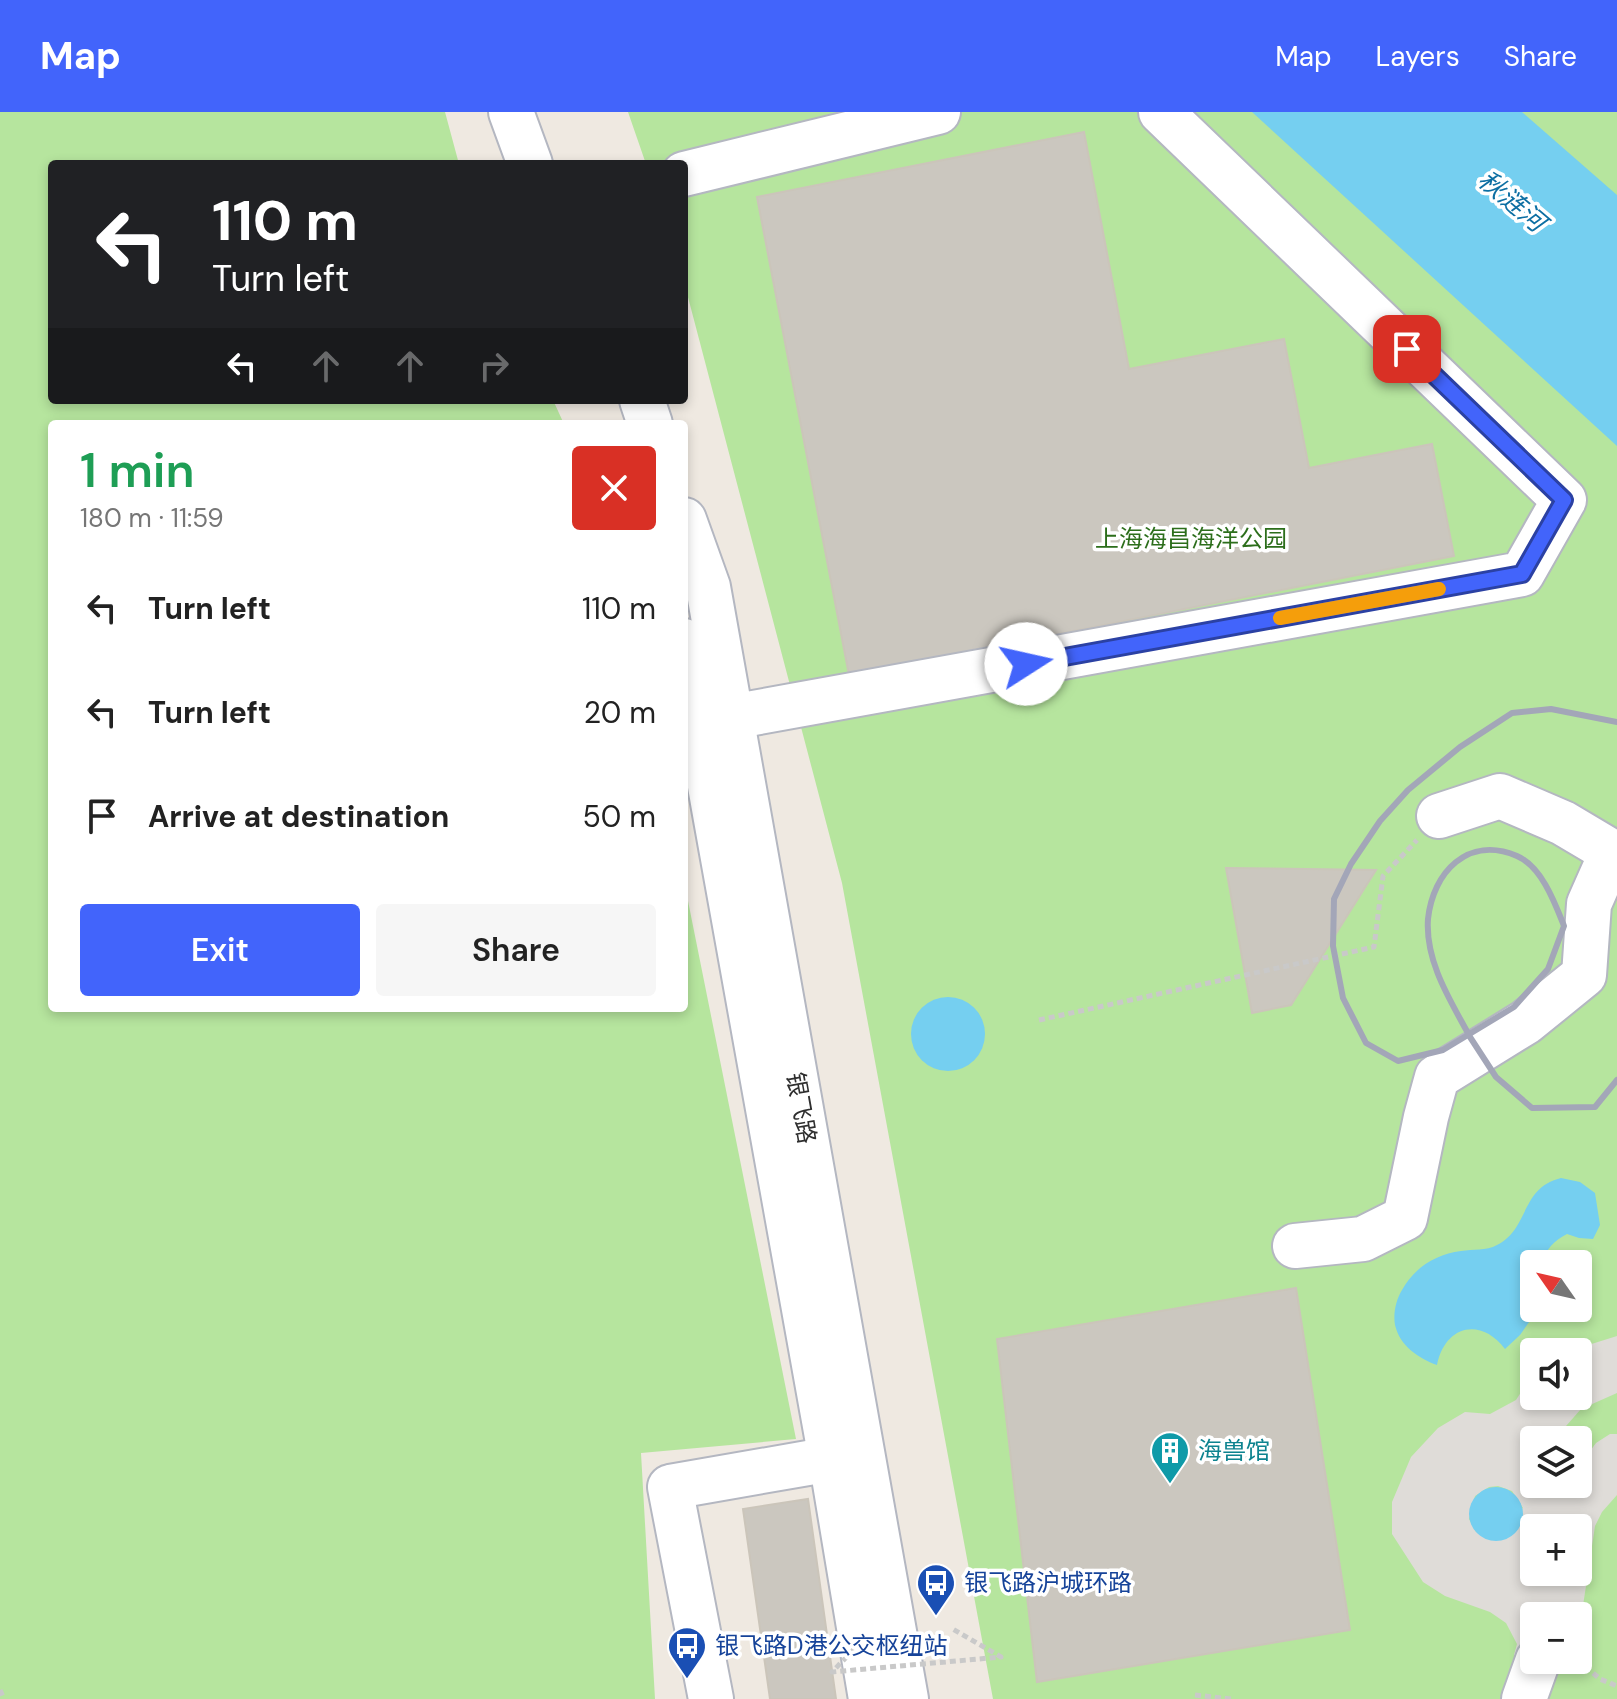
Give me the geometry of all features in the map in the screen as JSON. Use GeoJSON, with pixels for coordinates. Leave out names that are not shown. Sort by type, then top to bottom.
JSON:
{"type":"FeatureCollection","features":[{"type":"Feature","properties":{"kind":"street"},"geometry":{"type":"LineString","coordinates":[[511,112],[529,160]]}},
{"type":"Feature","properties":{"kind":"street"},"geometry":{"type":"LineString","coordinates":[[540,112],[557,160]]}},
{"type":"Feature","properties":{"kind":"street"},"geometry":{"type":"LineString","coordinates":[[688,173],[938,112]]}},
{"type":"Feature","properties":{"kind":"street"},"geometry":{"type":"LineString","coordinates":[[731,717],[1522,574],[1564,500],[1161,112]]}},
{"type":"Feature","properties":{"kind":"street","name":"银飞路"},"geometry":{"type":"LineString","coordinates":[[688,531],[708,587],[906,1699]]}},
{"type":"Feature","properties":{"kind":"street"},"geometry":{"type":"LineString","coordinates":[[688,663],[871,1699]]}},
{"type":"Feature","properties":{"kind":"street"},"geometry":{"type":"LineString","coordinates":[[1295,1246],[1363,1239],[1405,1218],[1437,1077],[1526,1022],[1584,975],[1589,904],[1615,851],[1563,823],[1500,796],[1439,816]]}},
{"type":"Feature","properties":{"kind":"street"},"geometry":{"type":"LineString","coordinates":[[711,1699],[670,1487],[831,1459]]}},
{"type":"Feature","properties":{"kind":"street"},"geometry":{"type":"LineString","coordinates":[[1524,1699],[1533,1674]]}},
{"type":"Feature","properties":{"kind":"path"},"geometry":{"type":"LineString","coordinates":[[1039,1020],[1374,947],[1383,876],[1439,816]]}},
{"type":"Feature","properties":{"kind":"path"},"geometry":{"type":"LineString","coordinates":[[861,1642],[832,1672],[1001,1657],[951,1628]]}},
{"type":"Feature","properties":{"kind":"path"},"geometry":{"type":"LineString","coordinates":[[1592,1672],[1617,1686]]}},
{"type":"Feature","properties":{"kind":"path"},"geometry":{"type":"LineString","coordinates":[[0,1690],[4,1699]]}},
{"type":"Feature","properties":{"kind":"path"},"geometry":{"type":"LineString","coordinates":[[1195,1695],[1231,1699]]}},
{"type":"Feature","properties":{"kind":"green space"},"geometry":{"type":"Polygon","coordinates":[[[0,112],[445,112],[458,160],[48,160],[48,404],[555,404],[562,420],[48,420],[48,1012],[688,1012],[688,901],[796,1439],[641,1453],[655,1699],[0,1699],[0,112]]]}},
{"type":"Feature","properties":{"kind":"green space","name":"上海海昌海洋公园"},"geometry":{"type":"Polygon","coordinates":[[[628,112],[1617,112],[1617,1699],[993,1699],[842,883],[688,297],[688,160],[645,160],[628,112]]]}},
{"type":"Feature","properties":{"kind":"shaded area"},"geometry":{"type":"Polygon","coordinates":[[[1617,1336],[1617,1393],[1592,1404],[1592,1344],[1617,1336]]]}},
{"type":"Feature","properties":{"kind":"shaded area"},"geometry":{"type":"Polygon","coordinates":[[[1520,1394],[1520,1410],[1580,1410],[1566,1426],[1520,1426],[1520,1498],[1592,1498],[1592,1448],[1610,1434],[1617,1434],[1617,1495],[1595,1526],[1592,1546],[1592,1514],[1520,1514],[1520,1586],[1586,1586],[1584,1602],[1520,1602],[1520,1655],[1514,1655],[1517,1644],[1506,1623],[1490,1612],[1445,1596],[1423,1582],[1392,1534],[1392,1502],[1411,1457],[1438,1428],[1465,1412],[1490,1414],[1516,1400],[1520,1394]],[[1498,1486],[1489,1487],[1475,1496],[1469,1519],[1476,1532],[1523,1508],[1512,1491],[1498,1486]]]}},
{"type":"Feature","properties":{"kind":"water","name":"秋涟河"},"geometry":{"type":"Polygon","coordinates":[[[1252,112],[1522,112],[1617,195],[1617,446],[1252,112]]]}},
{"type":"Feature","properties":{"kind":"water"},"geometry":{"type":"Polygon","coordinates":[[[941,997],[955,997],[969,1003],[979,1013],[985,1034],[983,1048],[969,1065],[955,1071],[941,1071],[927,1065],[917,1055],[911,1041],[911,1027],[917,1013],[927,1003],[941,997]]]}},
{"type":"Feature","properties":{"kind":"water"},"geometry":{"type":"Polygon","coordinates":[[[1561,1178],[1580,1182],[1595,1193],[1600,1225],[1593,1239],[1567,1234],[1548,1250],[1520,1250],[1520,1322],[1529,1322],[1520,1335],[1505,1349],[1485,1332],[1465,1330],[1448,1341],[1437,1365],[1411,1350],[1397,1332],[1394,1316],[1407,1282],[1427,1263],[1443,1255],[1488,1248],[1508,1238],[1531,1199],[1548,1183],[1561,1178]]]}},
{"type":"Feature","properties":{"kind":"water"},"geometry":{"type":"Polygon","coordinates":[[[1486,1489],[1506,1489],[1521,1504],[1523,1514],[1520,1514],[1520,1526],[1506,1539],[1486,1539],[1471,1524],[1471,1504],[1486,1489]]]}},
{"type":"Feature","properties":{"kind":"building"},"geometry":{"type":"Polygon","coordinates":[[[1084,132],[1129,369],[1284,339],[1309,468],[1432,444],[1454,556],[849,675],[757,197],[1084,132]]]}},
{"type":"Feature","properties":{"kind":"building"},"geometry":{"type":"Polygon","coordinates":[[[1226,868],[1376,870],[1291,1005],[1252,1013],[1226,868]]]}},
{"type":"Feature","properties":{"kind":"building","name":"海兽馆"},"geometry":{"type":"Polygon","coordinates":[[[1296,1288],[1350,1630],[1037,1682],[997,1339],[1296,1288]]]}},
{"type":"Feature","properties":{"kind":"building"},"geometry":{"type":"Polygon","coordinates":[[[808,1499],[836,1699],[770,1699],[743,1509],[808,1499]]]}},
{"type":"Feature","properties":{"kind":"railway"},"geometry":{"type":"LineString","coordinates":[[1617,722],[1551,709],[1512,713],[1460,747],[1408,790],[1380,821],[1351,864],[1334,899],[1333,946],[1343,998],[1366,1043],[1398,1061],[1443,1050],[1514,1007],[1548,969],[1564,926],[1552,897],[1534,868],[1517,856],[1483,850],[1469,854],[1445,873],[1431,902],[1428,919],[1430,950],[1440,980],[1454,1008],[1462,1022],[1469,1035],[1470,1037],[1496,1077],[1532,1108],[1595,1107],[1617,1080]]}},
{"type":"Feature","properties":{"kind":"slow traffic"},"geometry":{"type":"LineString","coordinates":[[1280,618],[1439,589]]}},
{"type":"Feature","properties":{"kind":"place","name":"海兽馆"},"geometry":{"type":"Point","coordinates":[1170,1485]}},
{"type":"Feature","properties":{"kind":"place","name":"银飞路沪城环路"},"geometry":{"type":"Point","coordinates":[936,1617]}},
{"type":"Feature","properties":{"kind":"place","name":"银飞路D港公交枢纽站"},"geometry":{"type":"Point","coordinates":[687,1680]}},
{"type":"Feature","properties":{"kind":"route"},"geometry":{"type":"LineString","coordinates":[[1026,664],[1522,574],[1564,500],[1407,349]]}}]}
